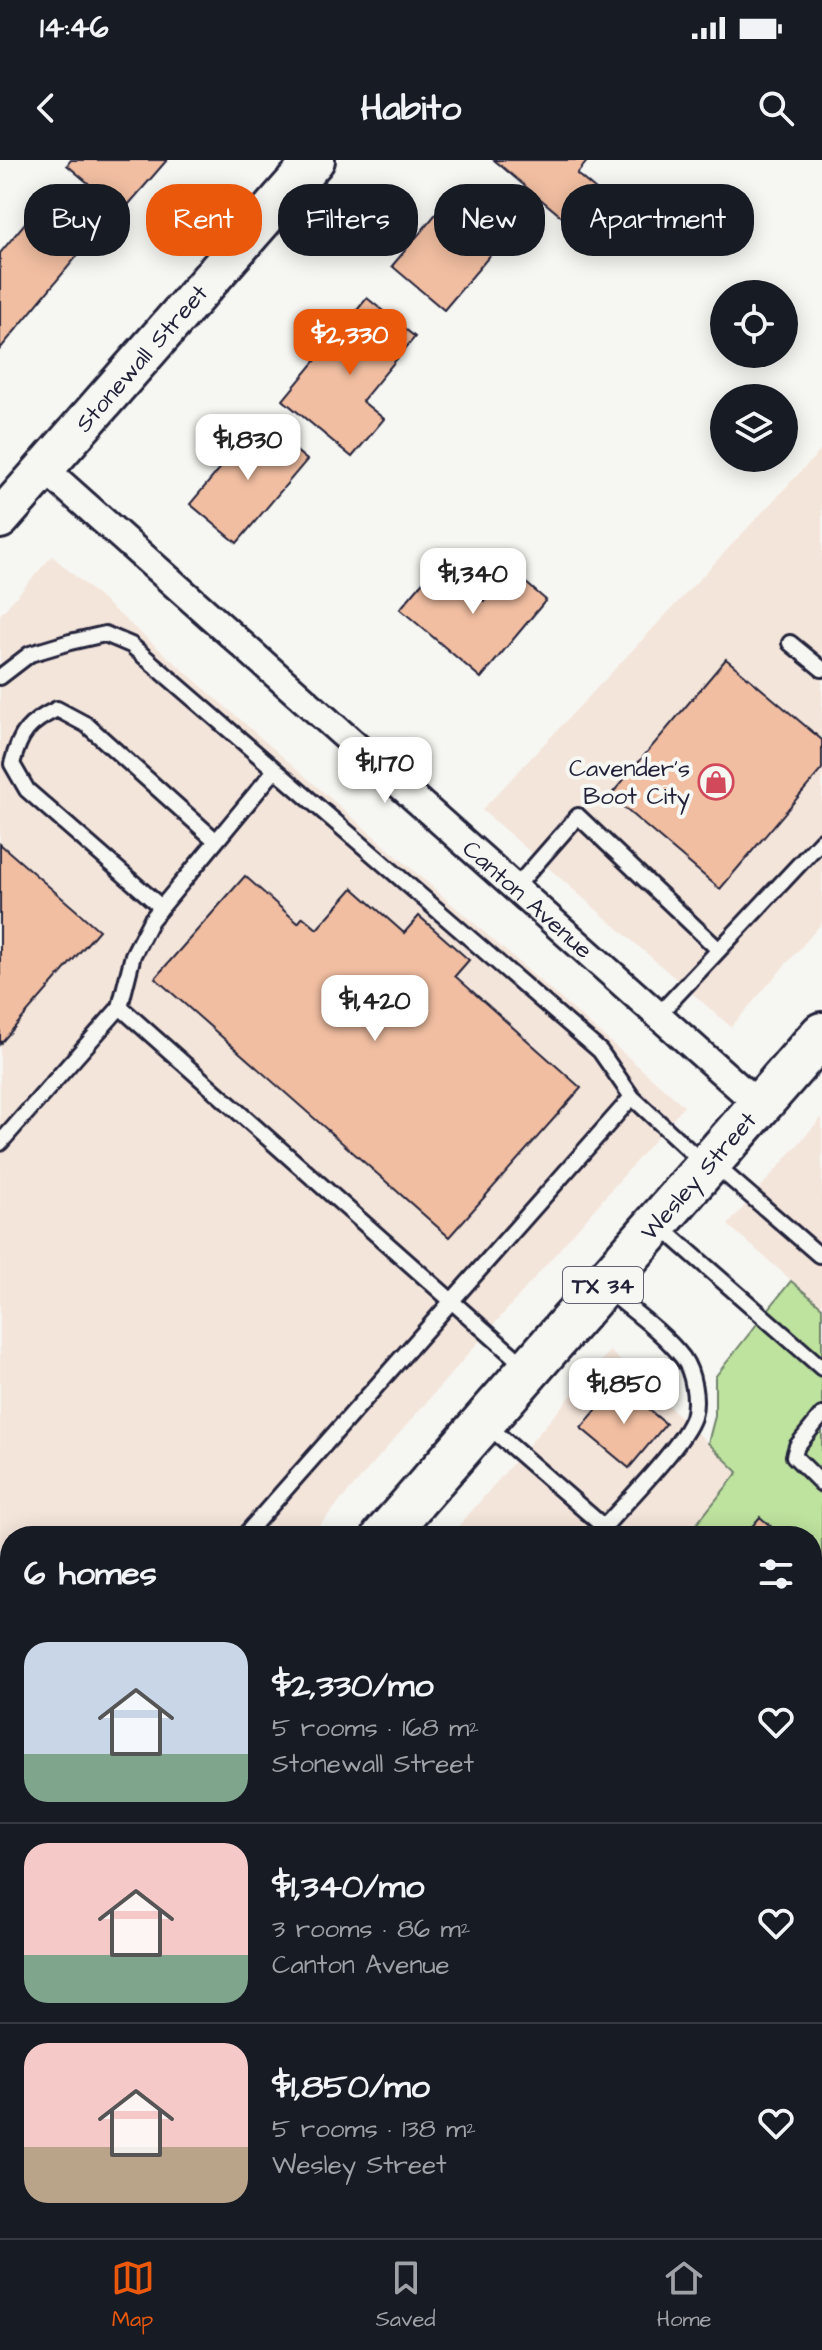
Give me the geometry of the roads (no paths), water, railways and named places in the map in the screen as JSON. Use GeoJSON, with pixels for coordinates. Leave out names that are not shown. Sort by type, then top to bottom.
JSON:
{"type":"FeatureCollection","features":[{"type":"Feature","properties":{"kind":"main road","name":"Wesley Street"},"geometry":{"type":"LineString","coordinates":[[393,1526],[822,1034]]}},
{"type":"Feature","properties":{"kind":"street","name":"Stonewall Street"},"geometry":{"type":"LineString","coordinates":[[0,519],[315,160]]}},
{"type":"Feature","properties":{"kind":"street","name":"Canton Avenue"},"geometry":{"type":"LineString","coordinates":[[44,468],[760,1106]]}},
{"type":"Feature","properties":{"kind":"lane"},"geometry":{"type":"LineString","coordinates":[[0,677],[30,654],[105,634],[131,645],[600,1051],[632,1097],[819,1255]]}},
{"type":"Feature","properties":{"kind":"lane"},"geometry":{"type":"LineString","coordinates":[[790,643],[822,669]]}},
{"type":"Feature","properties":{"kind":"lane"},"geometry":{"type":"LineString","coordinates":[[161,907],[27,790],[12,764],[18,739],[36,719],[57,709],[87,725],[215,840]]}},
{"type":"Feature","properties":{"kind":"lane"},"geometry":{"type":"LineString","coordinates":[[0,1143],[120,1007],[133,955],[151,920],[275,770]]}},
{"type":"Feature","properties":{"kind":"lane"},"geometry":{"type":"LineString","coordinates":[[515,888],[578,816],[719,950]]}},
{"type":"Feature","properties":{"kind":"lane"},"geometry":{"type":"LineString","coordinates":[[658,1015],[822,840]]}},
{"type":"Feature","properties":{"kind":"lane"},"geometry":{"type":"LineString","coordinates":[[120,1007],[529,1370]]}},
{"type":"Feature","properties":{"kind":"lane"},"geometry":{"type":"LineString","coordinates":[[253,1526],[632,1097]]}},
{"type":"Feature","properties":{"kind":"lane"},"geometry":{"type":"LineString","coordinates":[[657,1224],[822,1368]]}},
{"type":"Feature","properties":{"kind":"lane"},"geometry":{"type":"LineString","coordinates":[[603,1285],[665,1339],[685,1361],[695,1390],[693,1416],[683,1436],[605,1526]]}},
{"type":"Feature","properties":{"kind":"lane"},"geometry":{"type":"LineString","coordinates":[[822,1415],[797,1446],[794,1456],[822,1484]]}},
{"type":"Feature","properties":{"kind":"lane"},"geometry":{"type":"LineString","coordinates":[[484,1422],[603,1526]]}},
{"type":"Feature","properties":{"kind":"place","name":"Cavender's Boot City"},"geometry":{"type":"Point","coordinates":[716,782]}}]}
